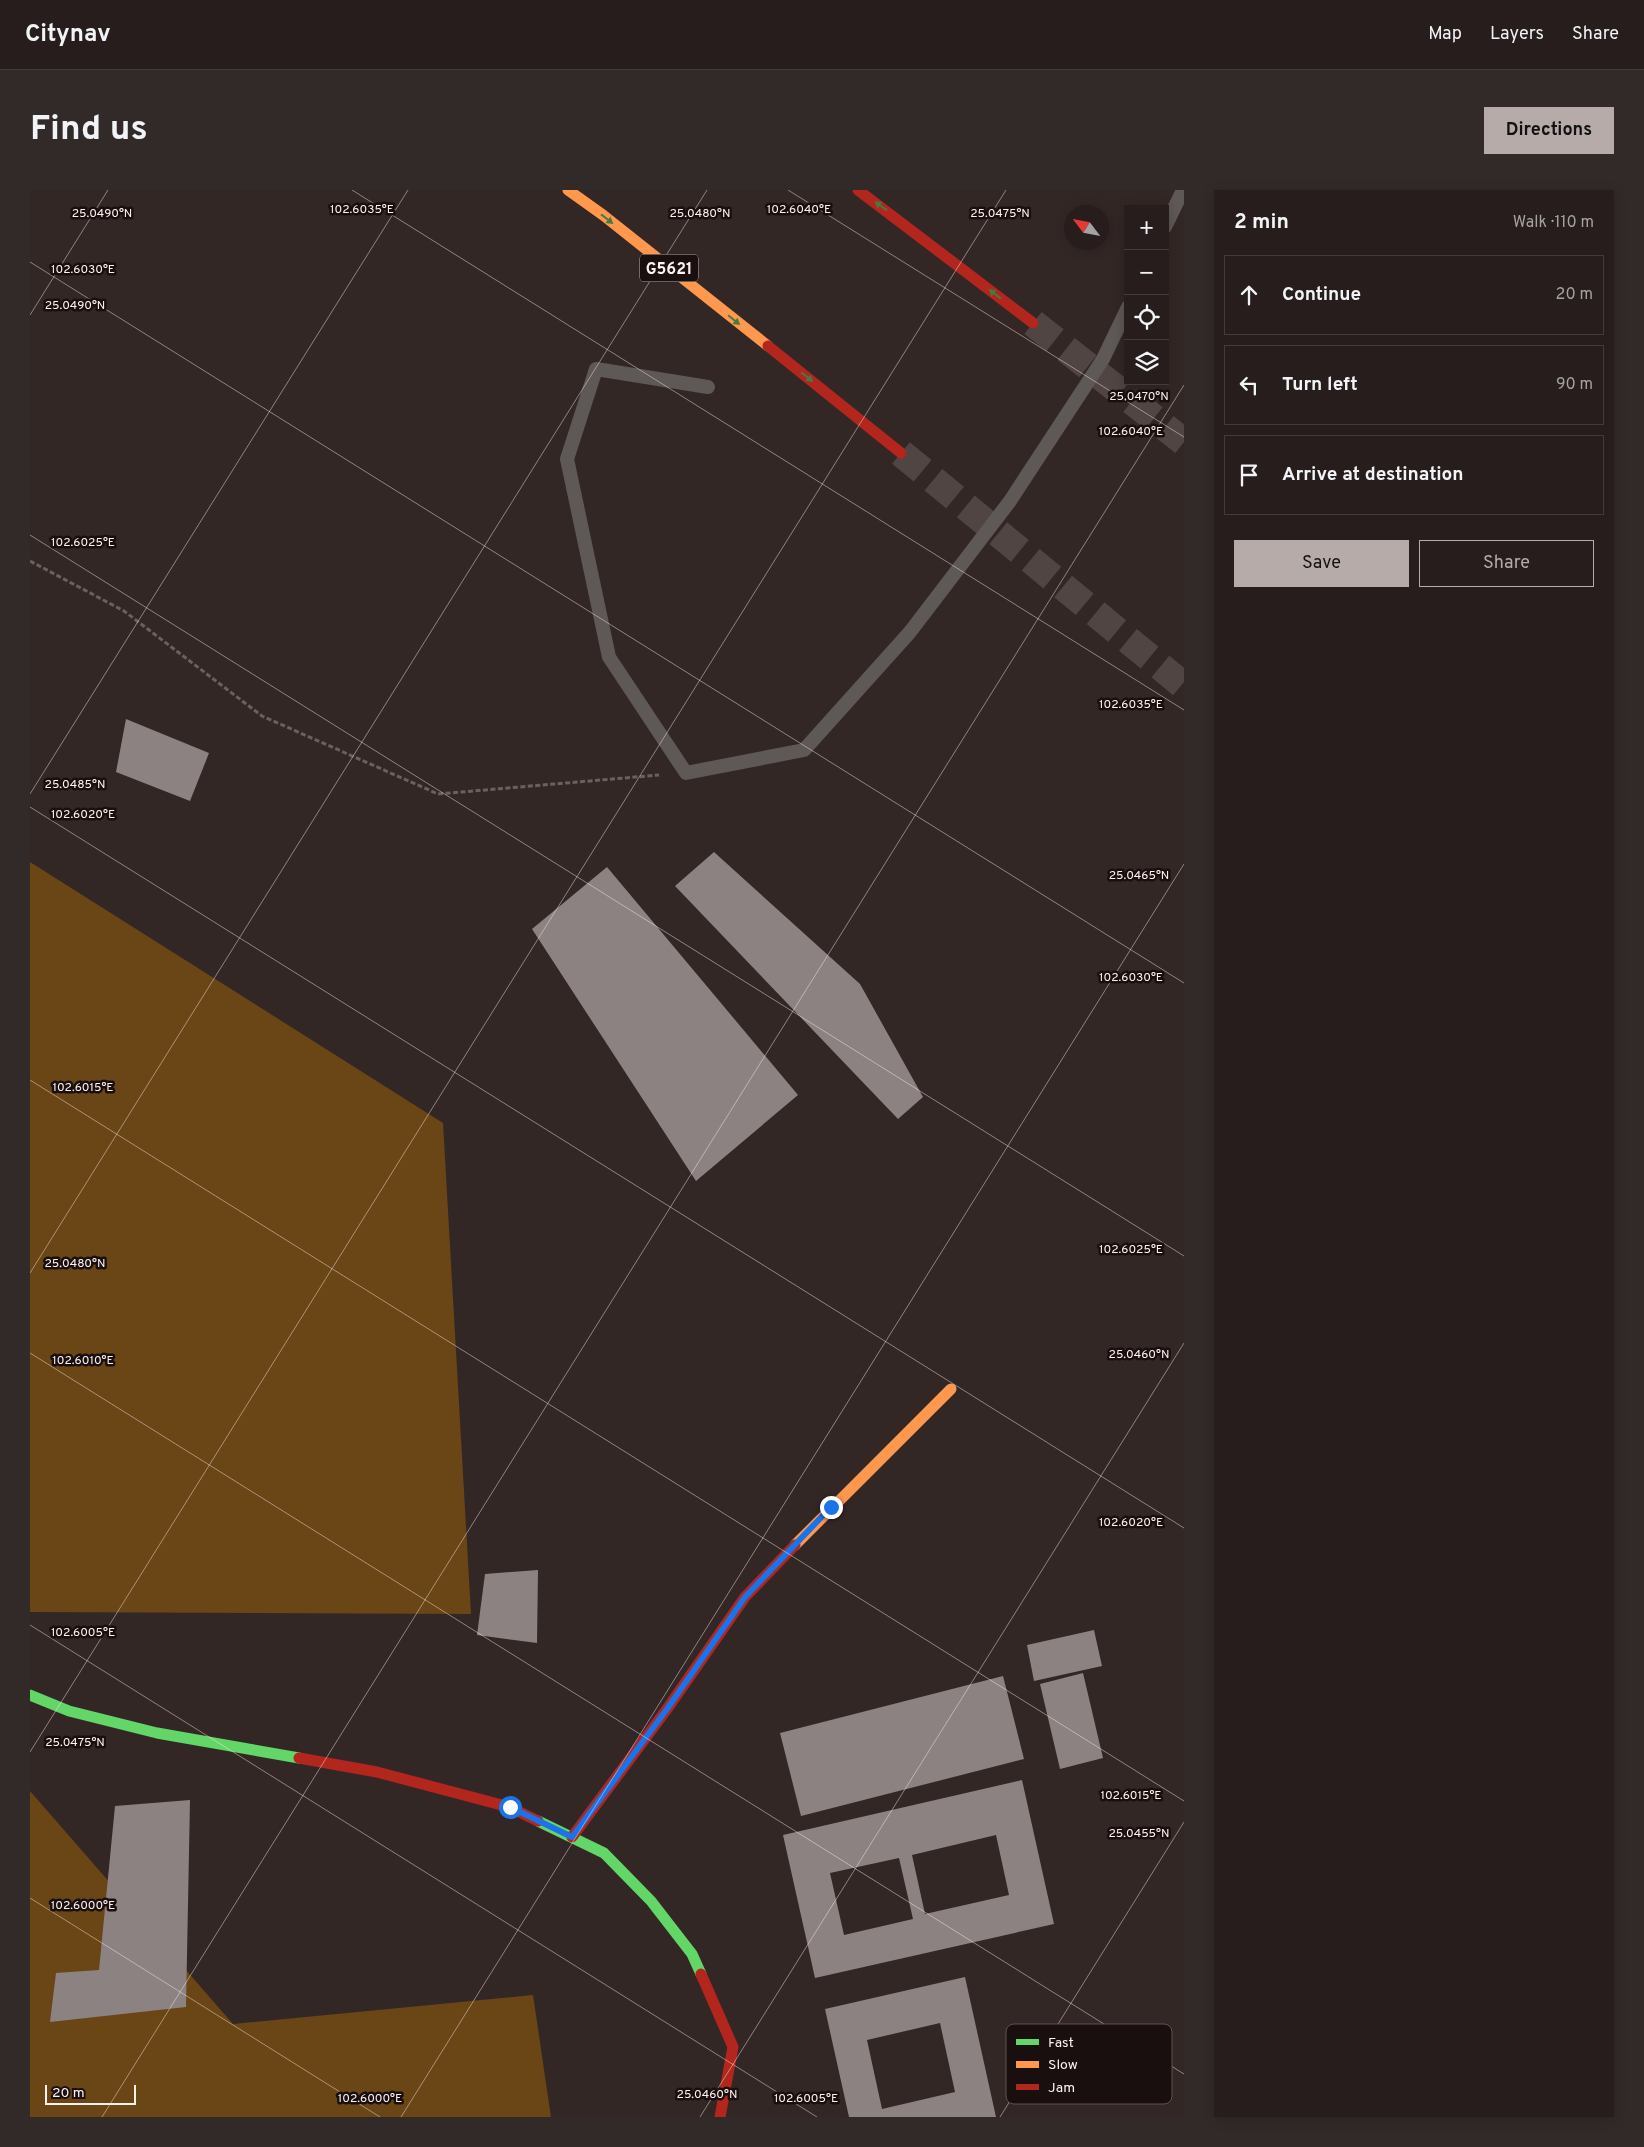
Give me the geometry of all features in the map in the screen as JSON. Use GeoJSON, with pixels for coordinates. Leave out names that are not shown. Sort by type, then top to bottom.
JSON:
{"type":"FeatureCollection","features":[{"type":"Feature","properties":{"kind":"main road","name":"G5621"},"geometry":{"type":"LineString","coordinates":[[568,190],[603,215],[901,452]]}},
{"type":"Feature","properties":{"kind":"main road"},"geometry":{"type":"LineString","coordinates":[[858,190],[904,223],[1033,324]]}},
{"type":"Feature","properties":{"kind":"main road"},"geometry":{"type":"LineString","coordinates":[[572,1837],[667,1709],[745,1597],[831,1507],[951,1388]]}},
{"type":"Feature","properties":{"kind":"main road"},"geometry":{"type":"LineString","coordinates":[[30,1695],[69,1711],[157,1733],[378,1772],[510,1807],[604,1853],[651,1901],[692,1954],[733,2047],[720,2117]]}},
{"type":"Feature","properties":{"kind":"lane"},"geometry":{"type":"LineString","coordinates":[[1169,220],[1183,190]]}},
{"type":"Feature","properties":{"kind":"lane"},"geometry":{"type":"LineString","coordinates":[[708,387],[596,369],[567,459],[609,656],[686,773],[804,750],[910,632],[1010,501],[1103,359],[1124,315]]}},
{"type":"Feature","properties":{"kind":"path"},"geometry":{"type":"LineString","coordinates":[[30,561],[124,611],[262,716],[438,794],[686,773]]}},
{"type":"Feature","properties":{"kind":"shaded area"},"geometry":{"type":"Polygon","coordinates":[[[30,862],[443,1123],[471,1614],[30,1612],[30,862]]]}},
{"type":"Feature","properties":{"kind":"shaded area"},"geometry":{"type":"Polygon","coordinates":[[[30,1791],[233,2024],[533,1995],[551,2117],[30,2117],[30,1791]]]}},
{"type":"Feature","properties":{"kind":"building"},"geometry":{"type":"Polygon","coordinates":[[[126,719],[209,753],[190,801],[116,772],[126,719]]]}},
{"type":"Feature","properties":{"kind":"building"},"geometry":{"type":"Polygon","coordinates":[[[714,852],[860,984],[923,1097],[898,1119],[675,886],[714,852]]]}},
{"type":"Feature","properties":{"kind":"building"},"geometry":{"type":"Polygon","coordinates":[[[607,867],[798,1095],[696,1181],[532,929],[607,867]]]}},
{"type":"Feature","properties":{"kind":"building"},"geometry":{"type":"Polygon","coordinates":[[[538,1570],[537,1643],[477,1635],[485,1574],[538,1570]]]}},
{"type":"Feature","properties":{"kind":"building"},"geometry":{"type":"Polygon","coordinates":[[[1094,1630],[1102,1666],[1034,1681],[1027,1645],[1094,1630]]]}},
{"type":"Feature","properties":{"kind":"building"},"geometry":{"type":"Polygon","coordinates":[[[1083,1673],[1103,1758],[1060,1769],[1040,1684],[1083,1673]]]}},
{"type":"Feature","properties":{"kind":"building"},"geometry":{"type":"Polygon","coordinates":[[[1003,1676],[1024,1759],[801,1816],[780,1733],[1003,1676]]]}},
{"type":"Feature","properties":{"kind":"building"},"geometry":{"type":"Polygon","coordinates":[[[1022,1780],[1054,1924],[815,1978],[783,1835],[1022,1780]],[[996,1835],[912,1855],[925,1914],[1009,1895],[996,1835]],[[899,1858],[830,1873],[844,1935],[913,1919],[899,1858]]]}},
{"type":"Feature","properties":{"kind":"building"},"geometry":{"type":"Polygon","coordinates":[[[190,1800],[186,2007],[50,2022],[56,1973],[99,1970],[115,1806],[190,1800]]]}},
{"type":"Feature","properties":{"kind":"building"},"geometry":{"type":"Polygon","coordinates":[[[965,1977],[996,2117],[849,2117],[825,2009],[965,1977]],[[940,2023],[867,2040],[882,2109],[955,2092],[940,2023]]]}},
{"type":"Feature","properties":{"kind":"tunnel"},"geometry":{"type":"LineString","coordinates":[[1033,323],[1184,442]]}},
{"type":"Feature","properties":{"kind":"tunnel"},"geometry":{"type":"LineString","coordinates":[[901,453],[1184,686]]}},
{"type":"Feature","properties":{"kind":"traffic: fast"},"geometry":{"type":"LineString","coordinates":[[30,1695],[69,1711],[157,1733],[299,1758]]}},
{"type":"Feature","properties":{"kind":"traffic: fast"},"geometry":{"type":"LineString","coordinates":[[538,1821],[604,1853],[651,1901],[692,1954],[701,1974]]}},
{"type":"Feature","properties":{"kind":"traffic: slow"},"geometry":{"type":"LineString","coordinates":[[568,190],[603,215],[768,346]]}},
{"type":"Feature","properties":{"kind":"traffic: slow"},"geometry":{"type":"LineString","coordinates":[[795,1545],[951,1389]]}},
{"type":"Feature","properties":{"kind":"traffic: jam"},"geometry":{"type":"LineString","coordinates":[[858,190],[1033,323]]}},
{"type":"Feature","properties":{"kind":"traffic: jam"},"geometry":{"type":"LineString","coordinates":[[768,346],[901,453]]}},
{"type":"Feature","properties":{"kind":"traffic: jam"},"geometry":{"type":"LineString","coordinates":[[572,1837],[667,1709],[745,1597],[795,1545]]}},
{"type":"Feature","properties":{"kind":"traffic: jam"},"geometry":{"type":"LineString","coordinates":[[299,1758],[377,1772],[509,1807],[538,1821]]}},
{"type":"Feature","properties":{"kind":"traffic: jam"},"geometry":{"type":"LineString","coordinates":[[701,1974],[733,2047],[720,2117]]}},
{"type":"Feature","properties":{"kind":"route"},"geometry":{"type":"LineString","coordinates":[[510,1807],[572,1837],[667,1709],[745,1597],[831,1507]]}}]}
